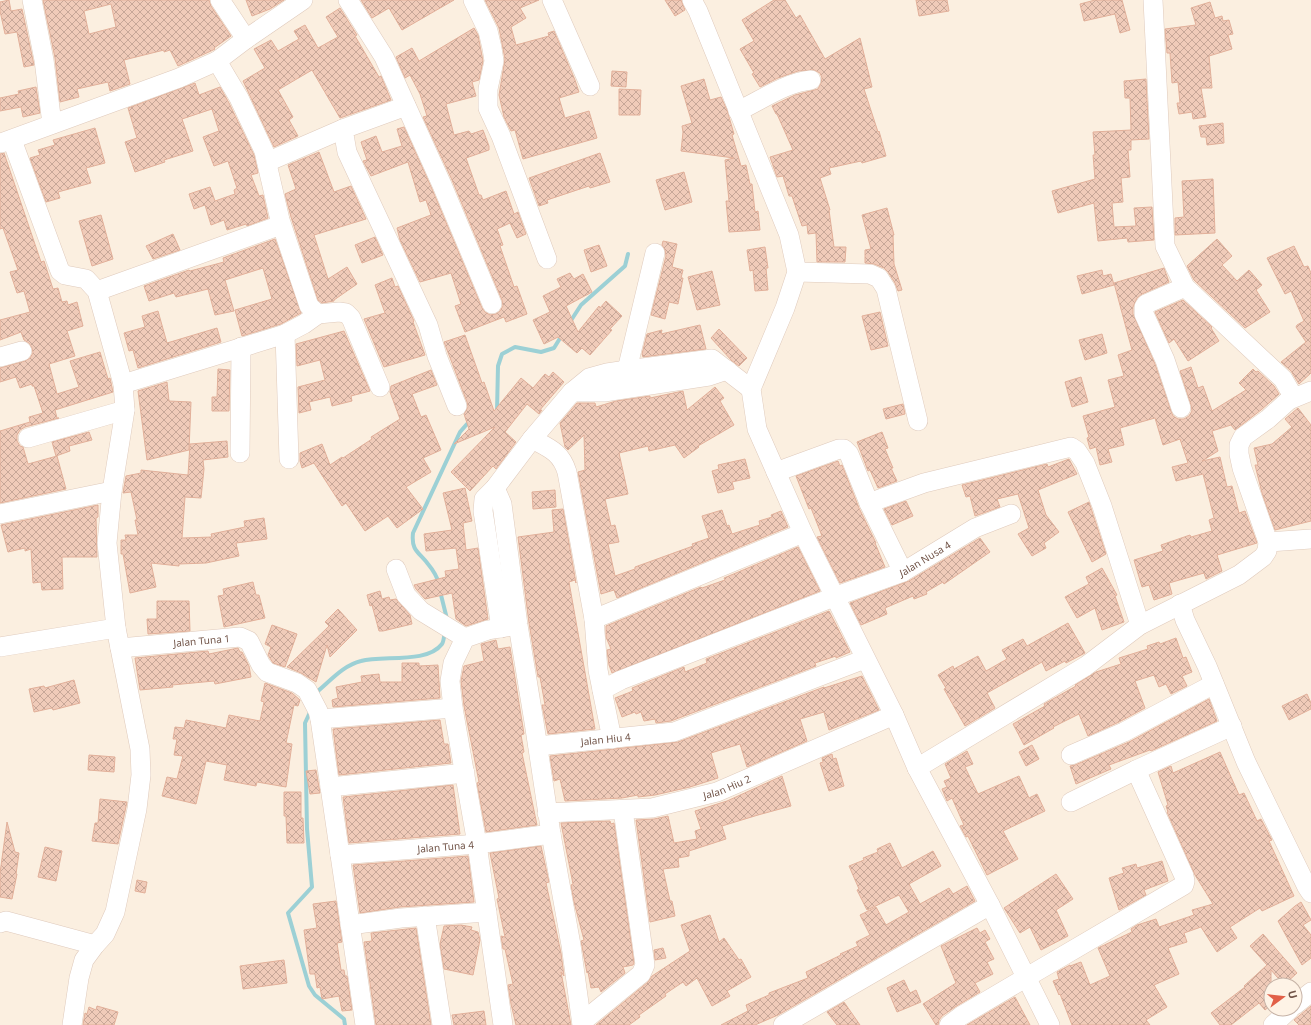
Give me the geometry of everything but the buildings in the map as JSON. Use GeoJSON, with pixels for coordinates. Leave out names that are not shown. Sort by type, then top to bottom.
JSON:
{"type":"FeatureCollection","features":[{"type":"Feature","properties":{"kind":"street"},"geometry":{"type":"LineString","coordinates":[[32,0],[44,60],[52,124]]}},
{"type":"Feature","properties":{"kind":"street"},"geometry":{"type":"LineString","coordinates":[[220,0],[246,39]]}},
{"type":"Feature","properties":{"kind":"street"},"geometry":{"type":"LineString","coordinates":[[72,1025],[79,978],[84,960],[105,934],[115,912],[137,809],[141,775],[140,749],[116,628],[107,543],[112,491],[125,410],[122,384],[97,291],[86,279],[65,274],[60,271],[6,141],[179,78],[217,61],[303,0]]}},
{"type":"Feature","properties":{"kind":"street"},"geometry":{"type":"LineString","coordinates":[[348,0],[384,57],[442,185],[492,304]]}},
{"type":"Feature","properties":{"kind":"street"},"geometry":{"type":"LineString","coordinates":[[473,0],[488,31],[494,61],[488,89],[488,108],[501,136],[547,258]]}},
{"type":"Feature","properties":{"kind":"street"},"geometry":{"type":"LineString","coordinates":[[552,0],[590,86]]}},
{"type":"Feature","properties":{"kind":"street"},"geometry":{"type":"LineString","coordinates":[[692,0],[789,234],[798,272],[785,308],[751,389],[757,429],[803,533],[894,715],[917,768],[990,905],[1050,1025]]}},
{"type":"Feature","properties":{"kind":"street"},"geometry":{"type":"LineString","coordinates":[[1153,0],[1165,246],[1185,287],[1283,379],[1290,391],[1291,396],[1289,400]]}},
{"type":"Feature","properties":{"kind":"street"},"geometry":{"type":"LineString","coordinates":[[217,61],[239,98],[264,152],[281,225],[309,306],[318,314]]}},
{"type":"Feature","properties":{"kind":"street"},"geometry":{"type":"LineString","coordinates":[[738,111],[786,86],[799,81],[811,80]]}},
{"type":"Feature","properties":{"kind":"street"},"geometry":{"type":"LineString","coordinates":[[267,162],[343,129],[406,106]]}},
{"type":"Feature","properties":{"kind":"street"},"geometry":{"type":"LineString","coordinates":[[343,129],[347,152],[428,325],[437,356],[457,406]]}},
{"type":"Feature","properties":{"kind":"street"},"geometry":{"type":"LineString","coordinates":[[97,291],[281,225]]}},
{"type":"Feature","properties":{"kind":"street"},"geometry":{"type":"LineString","coordinates":[[627,370],[655,253]]}},
{"type":"Feature","properties":{"kind":"street"},"geometry":{"type":"LineString","coordinates":[[798,272],[870,274],[879,278],[886,289],[918,422]]}},
{"type":"Feature","properties":{"kind":"street"},"geometry":{"type":"LineString","coordinates":[[1181,408],[1165,360],[1144,314],[1144,310],[1146,304],[1185,287]]}},
{"type":"Feature","properties":{"kind":"street"},"geometry":{"type":"LineString","coordinates":[[122,384],[285,334],[304,324],[318,314],[339,312],[346,313],[351,318],[380,387]]}},
{"type":"Feature","properties":{"kind":"street"},"geometry":{"type":"LineString","coordinates":[[285,334],[288,459]]}},
{"type":"Feature","properties":{"kind":"street"},"geometry":{"type":"LineString","coordinates":[[240,453],[241,347]]}},
{"type":"Feature","properties":{"kind":"street"},"geometry":{"type":"LineString","coordinates":[[0,357],[22,351]]}},
{"type":"Feature","properties":{"kind":"street"},"geometry":{"type":"LineString","coordinates":[[582,1023],[571,945],[551,834],[538,746],[509,627],[502,504],[495,488],[532,438],[572,392],[589,378],[606,373],[712,360],[751,389]]}},
{"type":"Feature","properties":{"kind":"street"},"geometry":{"type":"LineString","coordinates":[[572,392],[604,392],[709,376],[727,370]]}},
{"type":"Feature","properties":{"kind":"street"},"geometry":{"type":"LineString","coordinates":[[917,768],[1086,666],[1140,625],[1239,575],[1263,557],[1267,551],[1268,542],[1242,468],[1239,446],[1243,437],[1268,419],[1289,400],[1311,391]]}},
{"type":"Feature","properties":{"kind":"street"},"geometry":{"type":"LineString","coordinates":[[28,438],[125,410]]}},
{"type":"Feature","properties":{"kind":"street"},"geometry":{"type":"LineString","coordinates":[[532,438],[554,451],[564,463],[594,619],[598,670],[612,738]]}},
{"type":"Feature","properties":{"kind":"street"},"geometry":{"type":"LineString","coordinates":[[869,503],[924,483],[1071,447],[1077,451],[1085,462],[1102,506],[1140,625]]}},
{"type":"Feature","properties":{"kind":"street"},"geometry":{"type":"LineString","coordinates":[[776,472],[839,448],[844,449],[849,454],[869,503],[903,572]]}},
{"type":"Feature","properties":{"kind":"street"},"geometry":{"type":"LineString","coordinates":[[0,514],[112,491]]}},
{"type":"Feature","properties":{"kind":"street","name":"Jalan Nusa 4"},"geometry":{"type":"LineString","coordinates":[[602,690],[621,680],[834,597],[903,572],[975,528],[1011,514]]}},
{"type":"Feature","properties":{"kind":"street"},"geometry":{"type":"LineString","coordinates":[[594,619],[803,533]]}},
{"type":"Feature","properties":{"kind":"street"},"geometry":{"type":"LineString","coordinates":[[1268,542],[1311,539]]}},
{"type":"Feature","properties":{"kind":"street"},"geometry":{"type":"LineString","coordinates":[[396,569],[406,595],[421,611],[455,631],[488,630],[509,627]]}},
{"type":"Feature","properties":{"kind":"street"},"geometry":{"type":"LineString","coordinates":[[1180,604],[1185,620],[1214,684],[1246,762],[1311,893]]}},
{"type":"Feature","properties":{"kind":"street"},"geometry":{"type":"LineString","coordinates":[[0,647],[116,628]]}},
{"type":"Feature","properties":{"kind":"street"},"geometry":{"type":"LineString","coordinates":[[455,631],[450,681],[453,708],[477,844],[503,1025]]}},
{"type":"Feature","properties":{"kind":"street","name":"Jalan Tuna 1"},"geometry":{"type":"LineString","coordinates":[[120,648],[240,636],[249,640],[261,665],[267,672],[297,684],[307,690],[319,715]]}},
{"type":"Feature","properties":{"kind":"street","name":"Jalan Hiu 4"},"geometry":{"type":"LineString","coordinates":[[538,746],[674,732],[865,659]]}},
{"type":"Feature","properties":{"kind":"street"},"geometry":{"type":"LineString","coordinates":[[1071,755],[1124,732],[1214,684]]}},
{"type":"Feature","properties":{"kind":"street"},"geometry":{"type":"LineString","coordinates":[[365,1025],[319,715],[453,708]]}},
{"type":"Feature","properties":{"kind":"street","name":"Jalan Hiu 2"},"geometry":{"type":"LineString","coordinates":[[548,813],[652,808],[717,792],[894,715]]}},
{"type":"Feature","properties":{"kind":"street"},"geometry":{"type":"LineString","coordinates":[[1070,802],[1232,726]]}},
{"type":"Feature","properties":{"kind":"street"},"geometry":{"type":"LineString","coordinates":[[949,1025],[961,1016],[1184,885],[1184,876],[1136,770]]}},
{"type":"Feature","properties":{"kind":"street"},"geometry":{"type":"LineString","coordinates":[[330,787],[465,773]]}},
{"type":"Feature","properties":{"kind":"street"},"geometry":{"type":"LineString","coordinates":[[582,1023],[641,974],[645,965],[623,810]]}},
{"type":"Feature","properties":{"kind":"street","name":"Jalan Tuna 4"},"geometry":{"type":"LineString","coordinates":[[340,855],[477,844],[551,834]]}},
{"type":"Feature","properties":{"kind":"street"},"geometry":{"type":"LineString","coordinates":[[783,1025],[990,905]]}},
{"type":"Feature","properties":{"kind":"street"},"geometry":{"type":"LineString","coordinates":[[350,926],[402,918],[487,912]]}},
{"type":"Feature","properties":{"kind":"street"},"geometry":{"type":"LineString","coordinates":[[425,916],[442,1025]]}},
{"type":"Feature","properties":{"kind":"street"},"geometry":{"type":"LineString","coordinates":[[0,924],[6,921],[95,945]]}},
{"type":"Feature","properties":{"kind":"street"},"geometry":{"type":"LineString","coordinates":[[1303,998],[1311,992]]}},
{"type":"Feature","properties":{"kind":"street"},"geometry":{"type":"LineString","coordinates":[[1273,1025],[1282,1017]]}},
{"type":"Feature","properties":{"kind":"waterway"},"geometry":{"type":"LineString","coordinates":[[570,322],[581,305],[625,266],[628,254]]}},
{"type":"Feature","properties":{"kind":"waterway"},"geometry":{"type":"LineString","coordinates":[[497,411],[498,366],[502,354],[515,347],[541,352],[554,348],[562,335]]}},
{"type":"Feature","properties":{"kind":"waterway"},"geometry":{"type":"LineString","coordinates":[[439,584],[433,571],[414,548],[413,533],[460,432],[467,424],[471,422]]}},
{"type":"Feature","properties":{"kind":"waterway"},"geometry":{"type":"LineString","coordinates":[[440,591],[447,619]]}},
{"type":"Feature","properties":{"kind":"waterway"},"geometry":{"type":"LineString","coordinates":[[316,696],[318,691],[338,673],[355,663],[370,659],[416,657],[426,654],[435,650],[442,644],[445,632]]}},
{"type":"Feature","properties":{"kind":"waterway"},"geometry":{"type":"LineString","coordinates":[[311,710],[305,723],[307,829],[312,887],[288,913],[309,986],[315,995],[344,1019],[345,1025]]}}]}
